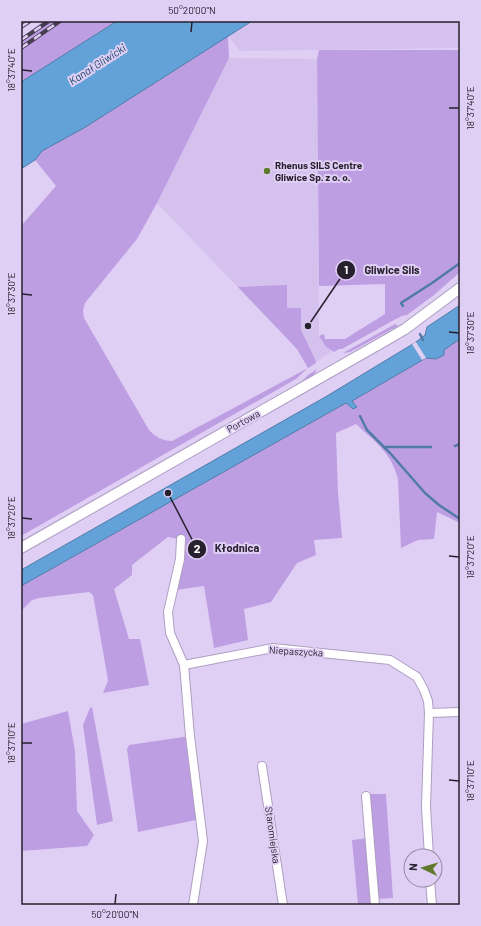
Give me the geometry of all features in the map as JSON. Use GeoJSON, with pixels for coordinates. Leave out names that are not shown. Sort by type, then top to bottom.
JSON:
{"type":"FeatureCollection","features":[{"type":"Feature","properties":{"kind":"street","name":"Portowa"},"geometry":{"type":"LineString","coordinates":[[21,548],[405,329],[460,288]]}},
{"type":"Feature","properties":{"kind":"street"},"geometry":{"type":"LineString","coordinates":[[181,539],[180,559],[168,612],[170,633],[184,665],[190,736],[203,841],[193,905]]}},
{"type":"Feature","properties":{"kind":"street","name":"Niepaszycka"},"geometry":{"type":"LineString","coordinates":[[184,665],[273,648],[390,660],[417,677],[428,701],[429,713],[426,807],[429,848]]}},
{"type":"Feature","properties":{"kind":"street"},"geometry":{"type":"LineString","coordinates":[[429,713],[460,712]]}},
{"type":"Feature","properties":{"kind":"street","name":"Staromiejska"},"geometry":{"type":"LineString","coordinates":[[262,766],[282,905]]}},
{"type":"Feature","properties":{"kind":"street"},"geometry":{"type":"LineString","coordinates":[[366,796],[375,905]]}},
{"type":"Feature","properties":{"kind":"street"},"geometry":{"type":"LineString","coordinates":[[431,888],[432,905]]}},
{"type":"Feature","properties":{"kind":"shaded area"},"geometry":{"type":"Polygon","coordinates":[[[44,21],[117,21],[21,82],[21,38],[44,21]]]}},
{"type":"Feature","properties":{"kind":"shaded area"},"geometry":{"type":"Polygon","coordinates":[[[252,21],[460,21],[460,48],[240,51],[228,36],[252,21]]]}},
{"type":"Feature","properties":{"kind":"shaded area"},"geometry":{"type":"Polygon","coordinates":[[[228,36],[229,58],[157,203],[137,239],[85,303],[83,311],[84,318],[149,430],[157,437],[165,440],[172,441],[308,368],[296,379],[21,536],[21,226],[56,186],[35,160],[42,151],[84,128],[228,36]]]}},
{"type":"Feature","properties":{"kind":"shaded area"},"geometry":{"type":"Polygon","coordinates":[[[319,50],[460,50],[460,272],[434,295],[407,315],[394,320],[334,352],[326,347],[319,336],[324,334],[325,339],[345,339],[385,314],[385,284],[319,286],[317,59],[319,50]]]}},
{"type":"Feature","properties":{"kind":"shaded area"},"geometry":{"type":"Polygon","coordinates":[[[229,58],[317,59],[319,336],[326,347],[332,351],[308,368],[297,349],[157,203],[229,58]]]}},
{"type":"Feature","properties":{"kind":"shaded area"},"geometry":{"type":"Polygon","coordinates":[[[287,285],[287,308],[301,308],[301,330],[315,359],[316,363],[308,368],[297,349],[238,287],[287,285]]]}},
{"type":"Feature","properties":{"kind":"shaded area"},"geometry":{"type":"Polygon","coordinates":[[[395,324],[398,326],[350,352],[343,353],[395,324]]]}},
{"type":"Feature","properties":{"kind":"shaded area"},"geometry":{"type":"Polygon","coordinates":[[[460,339],[460,523],[437,512],[434,539],[418,540],[401,548],[398,479],[395,470],[387,454],[382,448],[356,424],[336,433],[338,492],[342,538],[314,540],[316,555],[297,563],[271,602],[244,609],[248,640],[214,648],[204,586],[169,591],[176,558],[178,539],[168,537],[132,565],[132,575],[114,589],[129,639],[140,639],[149,685],[103,693],[108,681],[93,595],[89,592],[39,598],[32,600],[21,611],[21,586],[346,403],[353,409],[357,407],[352,401],[426,358],[436,359],[444,355],[444,350],[460,339]]]}},
{"type":"Feature","properties":{"kind":"shaded area"},"geometry":{"type":"Polygon","coordinates":[[[317,369],[314,375],[21,543],[21,541],[301,382],[317,369]]]}},
{"type":"Feature","properties":{"kind":"shaded area"},"geometry":{"type":"Polygon","coordinates":[[[92,707],[113,821],[97,825],[83,725],[90,708],[92,707]]]}},
{"type":"Feature","properties":{"kind":"shaded area"},"geometry":{"type":"Polygon","coordinates":[[[68,711],[75,751],[77,811],[94,835],[87,846],[21,851],[21,724],[68,711]]]}},
{"type":"Feature","properties":{"kind":"shaded area"},"geometry":{"type":"Polygon","coordinates":[[[190,736],[201,819],[138,832],[127,749],[129,745],[190,736]]]}},
{"type":"Feature","properties":{"kind":"shaded area"},"geometry":{"type":"Polygon","coordinates":[[[368,794],[386,794],[393,898],[377,899],[368,794]]]}},
{"type":"Feature","properties":{"kind":"shaded area"},"geometry":{"type":"Polygon","coordinates":[[[368,838],[373,905],[358,905],[352,840],[368,838]]]}},
{"type":"Feature","properties":{"kind":"water","name":"Kanał Gliwicki"},"geometry":{"type":"Polygon","coordinates":[[[117,21],[252,21],[84,128],[42,151],[35,160],[21,169],[21,82],[117,21]]]}},
{"type":"Feature","properties":{"kind":"water"},"geometry":{"type":"Polygon","coordinates":[[[460,305],[460,339],[444,350],[444,355],[436,359],[426,358],[352,401],[357,407],[353,409],[346,403],[21,586],[21,570],[327,396],[416,342],[425,335],[427,327],[460,305]]]}},
{"type":"Feature","properties":{"kind":"pier"},"geometry":{"type":"Polygon","coordinates":[[[416,342],[426,358],[422,360],[412,344],[416,342]]]}},
{"type":"Feature","properties":{"kind":"waterway"},"geometry":{"type":"LineString","coordinates":[[403,306],[401,303],[460,263]]}},
{"type":"Feature","properties":{"kind":"waterway"},"geometry":{"type":"LineString","coordinates":[[420,334],[423,340]]}},
{"type":"Feature","properties":{"kind":"waterway"},"geometry":{"type":"LineString","coordinates":[[360,416],[367,430],[390,453],[425,493],[439,505],[460,519]]}},
{"type":"Feature","properties":{"kind":"waterway"},"geometry":{"type":"LineString","coordinates":[[455,446],[460,444]]}},
{"type":"Feature","properties":{"kind":"waterway"},"geometry":{"type":"LineString","coordinates":[[384,447],[431,447]]}},
{"type":"Feature","properties":{"kind":"railway"},"geometry":{"type":"LineString","coordinates":[[21,27],[30,21]]}},
{"type":"Feature","properties":{"kind":"railway"},"geometry":{"type":"LineString","coordinates":[[21,40],[49,21]]}},
{"type":"Feature","properties":{"kind":"railway"},"geometry":{"type":"LineString","coordinates":[[21,48],[60,21]]}},
{"type":"Feature","properties":{"kind":"place","name":"Rhenus SILS Centre Gliwice Sp. z o. o."},"geometry":{"type":"Point","coordinates":[267,171]}},
{"type":"Feature","properties":{"kind":"place","name":"Gliwice Sils"},"geometry":{"type":"Point","coordinates":[308,326]}},
{"type":"Feature","properties":{"kind":"place","name":"Kłodnica"},"geometry":{"type":"Point","coordinates":[168,493]}}]}
